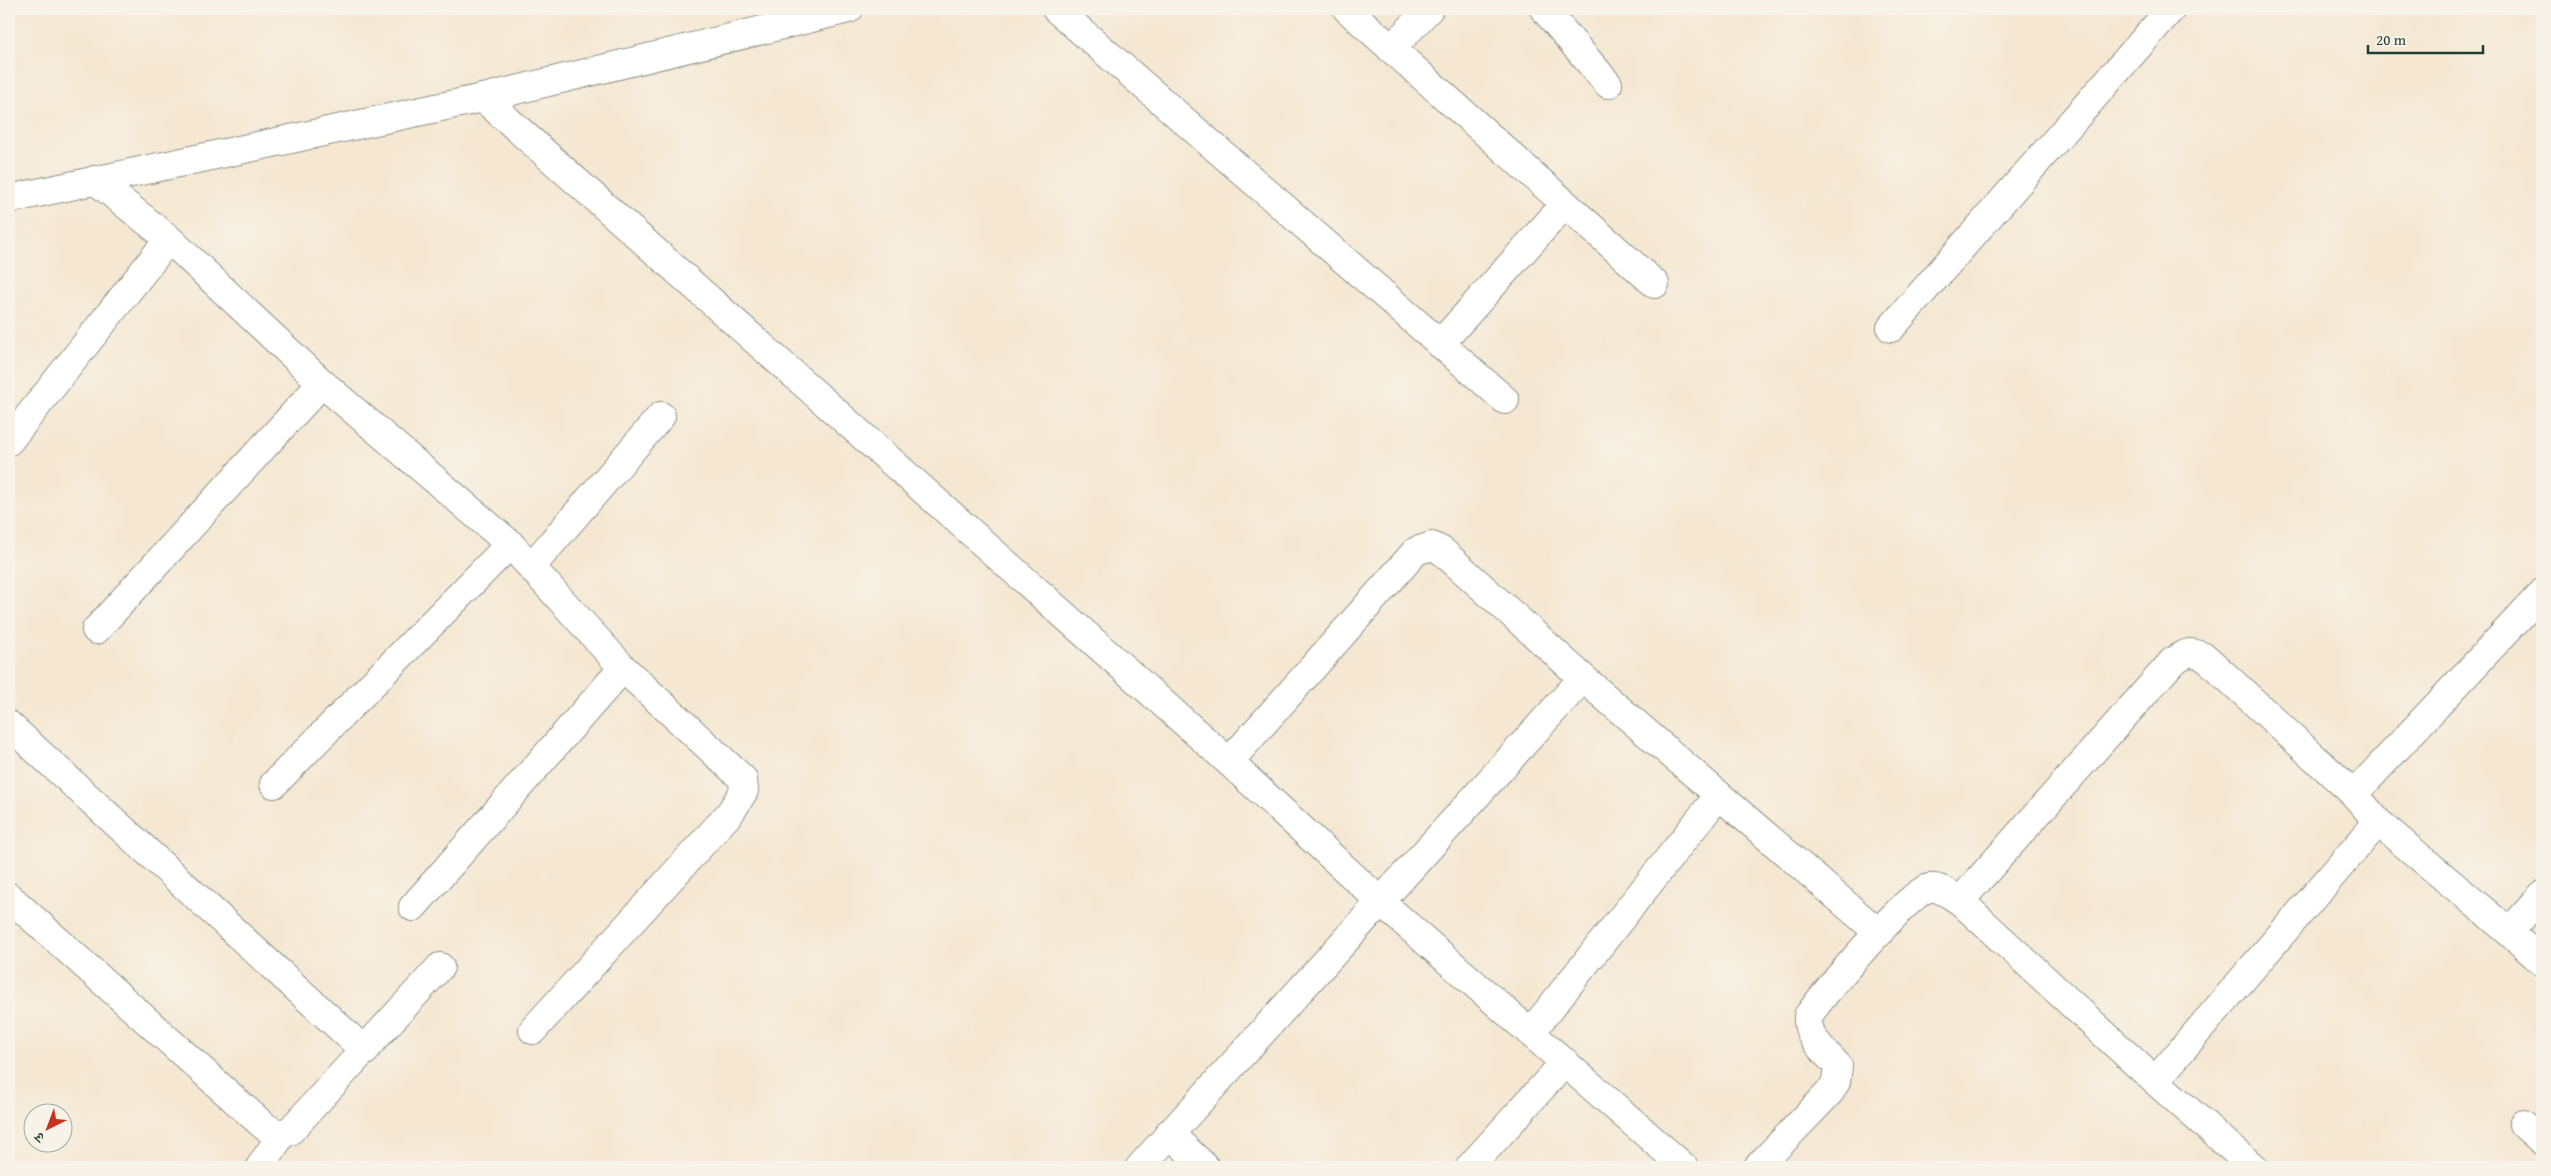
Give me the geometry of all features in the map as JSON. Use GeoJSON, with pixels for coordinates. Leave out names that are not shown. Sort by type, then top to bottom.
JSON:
{"type":"FeatureCollection","features":[{"type":"Feature","properties":{"kind":"street"},"geometry":{"type":"LineString","coordinates":[[9,200],[483,98],[849,9]]}},
{"type":"Feature","properties":{"kind":"street"},"geometry":{"type":"LineString","coordinates":[[1056,9],[1505,400]]}},
{"type":"Feature","properties":{"kind":"street"},"geometry":{"type":"LineString","coordinates":[[1346,9],[1655,284]]}},
{"type":"Feature","properties":{"kind":"street"},"geometry":{"type":"LineString","coordinates":[[1391,48],[1429,9]]}},
{"type":"Feature","properties":{"kind":"street"},"geometry":{"type":"LineString","coordinates":[[1544,9],[1608,84]]}},
{"type":"Feature","properties":{"kind":"street"},"geometry":{"type":"LineString","coordinates":[[1891,328],[2171,9]]}},
{"type":"Feature","properties":{"kind":"street"},"geometry":{"type":"LineString","coordinates":[[483,98],[1229,762],[1382,903],[1684,1167]]}},
{"type":"Feature","properties":{"kind":"street"},"geometry":{"type":"LineString","coordinates":[[95,180],[168,239],[322,383],[510,544],[623,668],[725,761],[742,779],[744,791],[730,813],[533,1030]]}},
{"type":"Feature","properties":{"kind":"street"},"geometry":{"type":"LineString","coordinates":[[1440,344],[1565,204]]}},
{"type":"Feature","properties":{"kind":"street"},"geometry":{"type":"LineString","coordinates":[[9,441],[168,239]]}},
{"type":"Feature","properties":{"kind":"street"},"geometry":{"type":"LineString","coordinates":[[96,630],[322,383]]}},
{"type":"Feature","properties":{"kind":"street"},"geometry":{"type":"LineString","coordinates":[[531,567],[661,416]]}},
{"type":"Feature","properties":{"kind":"street"},"geometry":{"type":"LineString","coordinates":[[274,784],[510,544]]}},
{"type":"Feature","properties":{"kind":"street"},"geometry":{"type":"LineString","coordinates":[[1229,762],[1416,551],[1432,546],[1442,551],[1583,678],[1878,934]]}},
{"type":"Feature","properties":{"kind":"street"},"geometry":{"type":"LineString","coordinates":[[2354,794],[2542,593]]}},
{"type":"Feature","properties":{"kind":"street"},"geometry":{"type":"LineString","coordinates":[[1960,901],[2173,661],[2183,655],[2194,652],[2206,658],[2354,794],[2378,822],[2542,962]]}},
{"type":"Feature","properties":{"kind":"street"},"geometry":{"type":"LineString","coordinates":[[413,906],[623,668]]}},
{"type":"Feature","properties":{"kind":"street"},"geometry":{"type":"LineString","coordinates":[[1140,1167],[1382,903],[1583,678]]}},
{"type":"Feature","properties":{"kind":"street"},"geometry":{"type":"LineString","coordinates":[[9,725],[365,1051]]}},
{"type":"Feature","properties":{"kind":"street"},"geometry":{"type":"LineString","coordinates":[[1531,1032],[1719,795]]}},
{"type":"Feature","properties":{"kind":"street"},"geometry":{"type":"LineString","coordinates":[[2155,1081],[2378,822]]}},
{"type":"Feature","properties":{"kind":"street"},"geometry":{"type":"LineString","coordinates":[[1758,1167],[1820,1103],[1836,1082],[1838,1066],[1811,1036],[1807,1026],[1808,1016],[1878,934],[1920,890],[1930,887],[1940,889],[1960,901],[2155,1081],[2253,1167]]}},
{"type":"Feature","properties":{"kind":"street"},"geometry":{"type":"LineString","coordinates":[[2509,932],[2542,895]]}},
{"type":"Feature","properties":{"kind":"street"},"geometry":{"type":"LineString","coordinates":[[9,897],[264,1126],[282,1134],[290,1131],[440,967]]}},
{"type":"Feature","properties":{"kind":"street"},"geometry":{"type":"LineString","coordinates":[[1470,1167],[1565,1062]]}},
{"type":"Feature","properties":{"kind":"street"},"geometry":{"type":"LineString","coordinates":[[260,1167],[282,1134]]}},
{"type":"Feature","properties":{"kind":"street"},"geometry":{"type":"LineString","coordinates":[[1169,1134],[1205,1167]]}}]}
